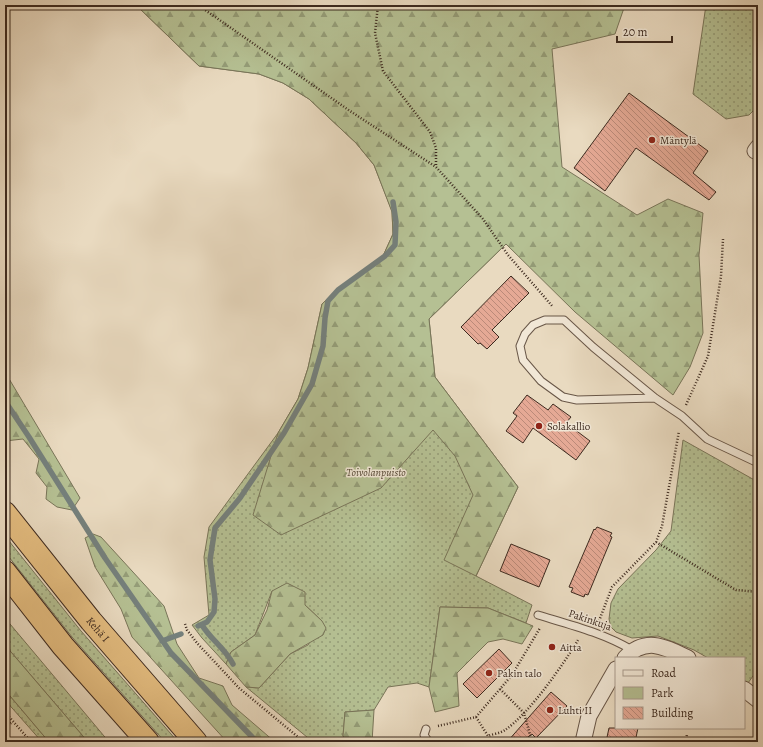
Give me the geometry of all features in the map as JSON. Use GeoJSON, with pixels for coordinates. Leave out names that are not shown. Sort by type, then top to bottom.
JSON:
{"type":"FeatureCollection","features":[{"type":"Feature","properties":{"kind":"highway","name":"Kehä I"},"geometry":{"type":"LineString","coordinates":[[5,513],[91,621],[196,742]]}},
{"type":"Feature","properties":{"kind":"highway"},"geometry":{"type":"LineString","coordinates":[[5,572],[63,646],[148,742]]}},
{"type":"Feature","properties":{"kind":"street"},"geometry":{"type":"LineString","coordinates":[[629,654],[650,644],[660,646],[686,657]]}},
{"type":"Feature","properties":{"kind":"street"},"geometry":{"type":"LineString","coordinates":[[583,742],[588,716],[615,671]]}},
{"type":"Feature","properties":{"kind":"street"},"geometry":{"type":"LineString","coordinates":[[745,690],[758,700]]}},
{"type":"Feature","properties":{"kind":"lane"},"geometry":{"type":"LineString","coordinates":[[655,398],[577,400],[563,397],[541,381],[524,360],[520,346],[525,334],[533,325],[545,320],[564,320],[593,347],[655,398],[682,416],[707,439],[748,460],[758,462]]}},
{"type":"Feature","properties":{"kind":"lane","name":"Pakinkuja"},"geometry":{"type":"LineString","coordinates":[[538,615],[594,632],[615,641],[629,654]]}},
{"type":"Feature","properties":{"kind":"lane"},"geometry":{"type":"LineString","coordinates":[[426,729],[424,735],[429,742]]}},
{"type":"Feature","properties":{"kind":"path"},"geometry":{"type":"LineString","coordinates":[[198,5],[350,111],[436,167],[483,219],[508,255],[564,320]]}},
{"type":"Feature","properties":{"kind":"path"},"geometry":{"type":"LineString","coordinates":[[378,5],[375,33],[383,71],[430,132],[436,148],[436,167]]}},
{"type":"Feature","properties":{"kind":"path"},"geometry":{"type":"LineString","coordinates":[[594,632],[612,587],[656,542],[662,526],[682,416],[708,356],[721,276],[723,239]]}},
{"type":"Feature","properties":{"kind":"path"},"geometry":{"type":"LineString","coordinates":[[656,542],[736,590],[758,592]]}},
{"type":"Feature","properties":{"kind":"path"},"geometry":{"type":"LineString","coordinates":[[426,729],[476,717],[512,675],[532,640],[548,618]]}},
{"type":"Feature","properties":{"kind":"path"},"geometry":{"type":"LineString","coordinates":[[185,624],[187,630],[197,644],[239,688],[304,742]]}},
{"type":"Feature","properties":{"kind":"path"},"geometry":{"type":"LineString","coordinates":[[476,717],[488,736],[505,730],[524,713],[567,658],[584,629]]}},
{"type":"Feature","properties":{"kind":"path"},"geometry":{"type":"LineString","coordinates":[[500,689],[524,713],[532,742]]}},
{"type":"Feature","properties":{"kind":"path"},"geometry":{"type":"LineString","coordinates":[[5,712],[31,742]]}},
{"type":"Feature","properties":{"kind":"path"},"geometry":{"type":"LineString","coordinates":[[5,726],[13,722]]}},
{"type":"Feature","properties":{"kind":"path"},"geometry":{"type":"LineString","coordinates":[[686,742],[688,734]]}},
{"type":"Feature","properties":{"kind":"green space","name":"Toivolanpuisto"},"geometry":{"type":"Polygon","coordinates":[[[136,5],[549,5],[506,244],[429,319],[435,377],[518,487],[476,576],[532,605],[526,623],[488,608],[440,607],[429,687],[417,683],[388,687],[374,710],[345,712],[343,736],[347,742],[313,742],[246,687],[259,688],[290,654],[308,645],[322,621],[305,605],[272,591],[255,635],[231,652],[226,664],[192,625],[209,615],[204,557],[209,527],[278,433],[298,399],[308,368],[322,304],[338,289],[383,256],[393,234],[392,211],[374,165],[356,143],[309,99],[283,83],[259,74],[199,66],[136,5]]]}},
{"type":"Feature","properties":{"kind":"green space","name":"Toivolanpuisto"},"geometry":{"type":"Polygon","coordinates":[[[136,5],[625,5],[615,34],[552,49],[562,167],[637,215],[668,199],[703,213],[699,255],[703,333],[690,367],[673,395],[575,312],[506,244],[429,319],[435,377],[518,487],[476,576],[444,560],[473,495],[455,456],[433,430],[381,488],[281,535],[253,515],[278,433],[298,399],[308,368],[322,304],[338,289],[383,256],[393,234],[392,212],[374,165],[356,143],[309,99],[283,83],[259,74],[199,66],[136,5]]]}},
{"type":"Feature","properties":{"kind":"green space"},"geometry":{"type":"Polygon","coordinates":[[[706,5],[758,5],[758,106],[749,115],[726,119],[693,94],[706,5]]]}},
{"type":"Feature","properties":{"kind":"green space"},"geometry":{"type":"Polygon","coordinates":[[[5,372],[80,498],[72,510],[57,507],[46,499],[47,487],[36,473],[39,459],[23,439],[5,441],[5,372]]]}},
{"type":"Feature","properties":{"kind":"green space"},"geometry":{"type":"Polygon","coordinates":[[[683,440],[758,482],[758,669],[748,683],[745,681],[745,657],[706,657],[694,650],[658,636],[632,638],[616,632],[611,627],[609,619],[611,603],[618,589],[656,550],[671,531],[683,440]]]}},
{"type":"Feature","properties":{"kind":"green space"},"geometry":{"type":"Polygon","coordinates":[[[93,534],[101,537],[164,606],[177,644],[199,678],[223,686],[232,705],[275,742],[227,742],[132,637],[121,609],[95,567],[85,538],[93,534]]]}},
{"type":"Feature","properties":{"kind":"green space"},"geometry":{"type":"Polygon","coordinates":[[[5,536],[81,631],[178,742],[165,742],[72,637],[5,552],[5,536]]]}},
{"type":"Feature","properties":{"kind":"green space"},"geometry":{"type":"Polygon","coordinates":[[[287,583],[305,592],[305,605],[322,621],[326,628],[323,635],[290,654],[259,688],[246,687],[226,664],[231,652],[255,635],[267,610],[272,591],[287,583]]]}},
{"type":"Feature","properties":{"kind":"green space"},"geometry":{"type":"Polygon","coordinates":[[[440,607],[488,608],[533,626],[522,644],[503,639],[488,642],[457,673],[459,706],[435,712],[429,687],[440,607]]]}},
{"type":"Feature","properties":{"kind":"green space"},"geometry":{"type":"Polygon","coordinates":[[[5,618],[110,742],[88,742],[5,645],[5,618]]]}},
{"type":"Feature","properties":{"kind":"green space"},"geometry":{"type":"Polygon","coordinates":[[[5,645],[88,742],[49,742],[5,690],[5,645]]]}},
{"type":"Feature","properties":{"kind":"green space"},"geometry":{"type":"Polygon","coordinates":[[[5,690],[49,742],[42,742],[5,700],[5,690]]]}},
{"type":"Feature","properties":{"kind":"green space"},"geometry":{"type":"Polygon","coordinates":[[[374,710],[372,742],[347,742],[343,736],[345,712],[374,710]]]}},
{"type":"Feature","properties":{"kind":"building","name":"Mäntylä"},"geometry":{"type":"Polygon","coordinates":[[[629,93],[708,151],[693,173],[716,192],[709,200],[636,148],[605,191],[574,168],[629,93]]]}},
{"type":"Feature","properties":{"kind":"building"},"geometry":{"type":"Polygon","coordinates":[[[511,276],[529,293],[492,330],[499,337],[487,349],[480,343],[478,344],[461,327],[511,276]]]}},
{"type":"Feature","properties":{"kind":"building","name":"Solakallio"},"geometry":{"type":"Polygon","coordinates":[[[527,395],[548,410],[553,404],[571,417],[566,423],[590,441],[576,460],[533,428],[523,443],[506,431],[517,416],[513,413],[527,395]]]}},
{"type":"Feature","properties":{"kind":"building"},"geometry":{"type":"Polygon","coordinates":[[[597,527],[612,533],[610,536],[612,537],[588,595],[585,594],[584,597],[571,592],[573,588],[569,587],[594,529],[595,530],[597,527]]]}},
{"type":"Feature","properties":{"kind":"building"},"geometry":{"type":"Polygon","coordinates":[[[511,544],[550,560],[539,587],[500,571],[511,544]]]}},
{"type":"Feature","properties":{"kind":"building","name":"Pakin talo"},"geometry":{"type":"Polygon","coordinates":[[[499,649],[512,663],[477,698],[463,684],[499,649]]]}},
{"type":"Feature","properties":{"kind":"building"},"geometry":{"type":"Polygon","coordinates":[[[551,692],[567,706],[536,738],[532,734],[521,742],[507,742],[551,692]]]}},
{"type":"Feature","properties":{"kind":"building"},"geometry":{"type":"Polygon","coordinates":[[[609,728],[638,729],[635,742],[606,742],[609,728]]]}},
{"type":"Feature","properties":{"kind":"waterway"},"geometry":{"type":"LineString","coordinates":[[198,626],[207,622],[214,612],[215,599],[210,560],[215,528],[240,498],[284,433],[312,384],[323,346],[328,301],[338,290],[385,256],[395,245],[396,222],[393,202]]}},
{"type":"Feature","properties":{"kind":"waterway"},"geometry":{"type":"LineString","coordinates":[[5,401],[105,558],[171,653],[257,742]]}},
{"type":"Feature","properties":{"kind":"waterway"},"geometry":{"type":"LineString","coordinates":[[202,625],[226,653],[233,664]]}},
{"type":"Feature","properties":{"kind":"waterway"},"geometry":{"type":"LineString","coordinates":[[162,641],[181,634]]}},
{"type":"Feature","properties":{"kind":"place","name":"Mäntylä"},"geometry":{"type":"Point","coordinates":[652,140]}},
{"type":"Feature","properties":{"kind":"place","name":"Solakallio"},"geometry":{"type":"Point","coordinates":[539,426]}},
{"type":"Feature","properties":{"kind":"place","name":"Aitta"},"geometry":{"type":"Point","coordinates":[552,647]}},
{"type":"Feature","properties":{"kind":"place","name":"Pakin talo"},"geometry":{"type":"Point","coordinates":[489,673]}},
{"type":"Feature","properties":{"kind":"place","name":"Luhti II"},"geometry":{"type":"Point","coordinates":[550,710]}}]}
